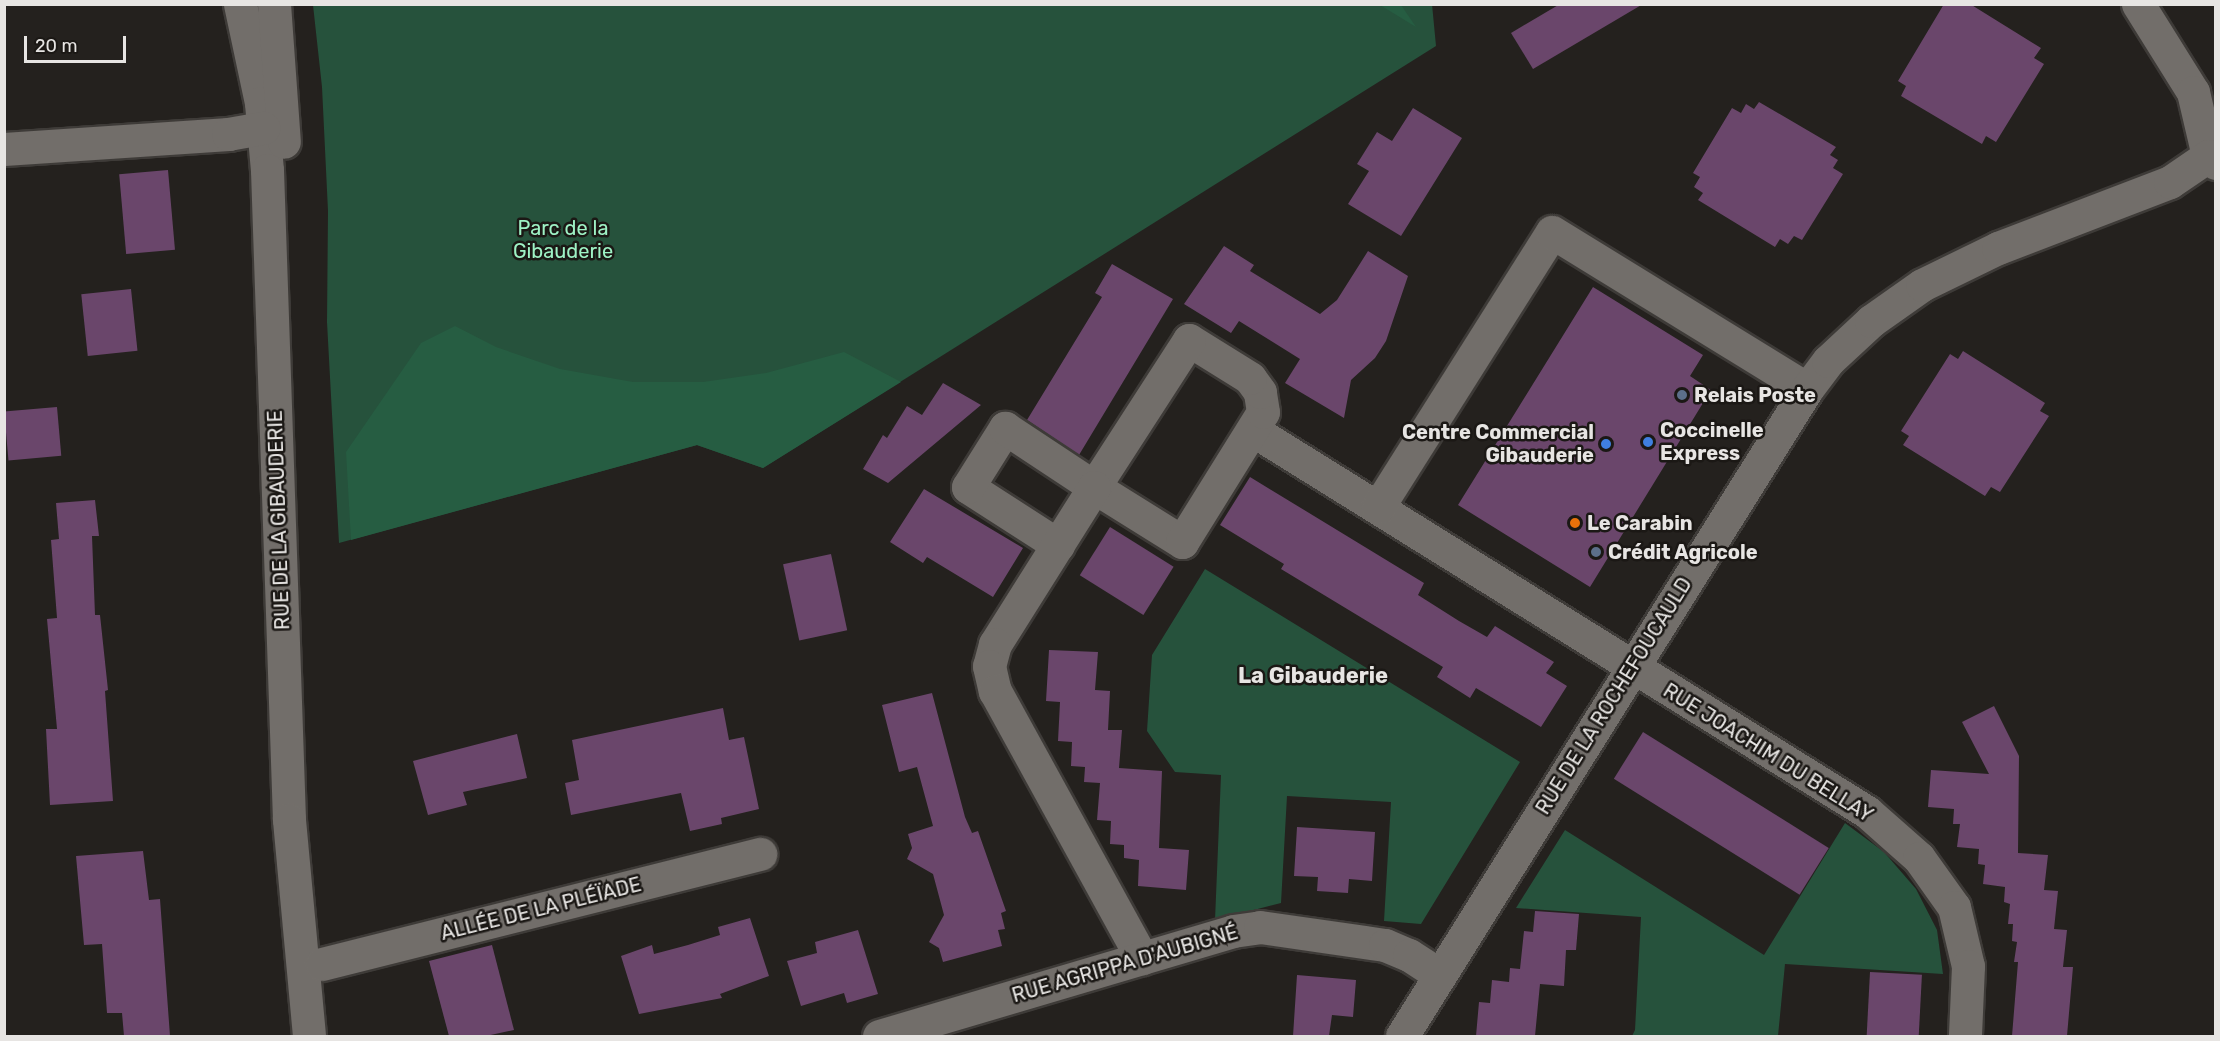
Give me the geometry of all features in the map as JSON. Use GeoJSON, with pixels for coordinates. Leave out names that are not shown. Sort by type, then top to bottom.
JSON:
{"type":"FeatureCollection","features":[{"type":"Feature","properties":{"kind":"street","name":"RUE DE LA GIBAUDERIE"},"geometry":{"type":"LineString","coordinates":[[240,4],[263,128],[289,820],[309,1036]]}},
{"type":"Feature","properties":{"kind":"street","name":"RUE DE LA GIBAUDERIE"},"geometry":{"type":"LineString","coordinates":[[274,4],[283,93],[308,820],[322,964],[332,1036]]}},
{"type":"Feature","properties":{"kind":"street"},"geometry":{"type":"LineString","coordinates":[[2138,4],[2193,92],[2212,159]]}},
{"type":"Feature","properties":{"kind":"street"},"geometry":{"type":"LineString","coordinates":[[4,149],[228,134],[263,128]]}},
{"type":"Feature","properties":{"kind":"street","name":"RUE DE LA ROCHEFOUCAULD"},"geometry":{"type":"LineString","coordinates":[[1402,1036],[1807,389],[1828,361],[1871,321],[1922,285],[1998,249],[2170,182],[2212,159]]}},
{"type":"Feature","properties":{"kind":"street"},"geometry":{"type":"LineString","coordinates":[[1377,507],[1552,232],[1807,389]]}},
{"type":"Feature","properties":{"kind":"street"},"geometry":{"type":"LineString","coordinates":[[1058,545],[968,487],[1005,428],[1094,487],[1182,543],[1254,431],[1263,412],[1260,392],[1250,378],[1189,340],[1094,487],[1058,545],[995,644],[989,666],[995,691],[1142,958]]}},
{"type":"Feature","properties":{"kind":"street","name":"RUE JOACHIM DU BELLAY"},"geometry":{"type":"LineString","coordinates":[[1254,431],[1867,812],[1919,858],[1954,907],[1968,966],[1965,1036]]}},
{"type":"Feature","properties":{"kind":"street","name":"ALLÉE DE LA PLÉÏADE"},"geometry":{"type":"LineString","coordinates":[[322,964],[760,854]]}},
{"type":"Feature","properties":{"kind":"street","name":"RUE AGRIPPA D'AUBIGNÉ"},"geometry":{"type":"LineString","coordinates":[[879,1036],[1142,958],[1260,927],[1385,945],[1409,955],[1440,975]]}},
{"type":"Feature","properties":{"kind":"green space","name":"Parc de la Gibauderie"},"geometry":{"type":"Polygon","coordinates":[[[1432,4],[1436,46],[763,468],[697,445],[339,543],[327,322],[328,211],[322,87],[313,5],[1432,4]]]}},
{"type":"Feature","properties":{"kind":"green space"},"geometry":{"type":"Polygon","coordinates":[[[1380,5],[1401,5],[1416,27],[1380,5]]]}},
{"type":"Feature","properties":{"kind":"green space"},"geometry":{"type":"Polygon","coordinates":[[[455,326],[496,347],[560,369],[633,382],[703,382],[766,373],[844,352],[901,382],[763,468],[697,445],[351,540],[346,452],[421,343],[455,326]]]}},
{"type":"Feature","properties":{"kind":"green space"},"geometry":{"type":"Polygon","coordinates":[[[1205,569],[1520,762],[1421,924],[1384,921],[1391,802],[1287,796],[1281,903],[1215,920],[1221,775],[1175,772],[1147,731],[1152,655],[1205,569]]]}},
{"type":"Feature","properties":{"kind":"green space"},"geometry":{"type":"Polygon","coordinates":[[[1845,823],[1884,852],[1916,889],[1937,930],[1943,974],[1785,964],[1778,1036],[1632,1036],[1635,1030],[1641,917],[1516,908],[1565,830],[1764,955],[1845,823]]]}},
{"type":"Feature","properties":{"kind":"building"},"geometry":{"type":"Polygon","coordinates":[[[1560,4],[1643,4],[1533,69],[1511,33],[1560,4]]]}},
{"type":"Feature","properties":{"kind":"building"},"geometry":{"type":"Polygon","coordinates":[[[1944,4],[1970,4],[2041,48],[2034,58],[2044,64],[1996,142],[1986,136],[1982,144],[1901,96],[1906,86],[1898,81],[1944,4]]]}},
{"type":"Feature","properties":{"kind":"building"},"geometry":{"type":"Polygon","coordinates":[[[1759,102],[1836,147],[1830,155],[1838,160],[1833,168],[1843,174],[1802,240],[1794,236],[1788,244],[1780,239],[1775,247],[1698,200],[1703,193],[1694,187],[1700,177],[1693,173],[1732,108],[1741,113],[1746,104],[1754,109],[1759,102]]]}},
{"type":"Feature","properties":{"kind":"building"},"geometry":{"type":"Polygon","coordinates":[[[1413,108],[1462,138],[1401,236],[1348,204],[1369,171],[1357,164],[1377,132],[1392,141],[1413,108]]]}},
{"type":"Feature","properties":{"kind":"building"},"geometry":{"type":"Polygon","coordinates":[[[168,170],[175,250],[126,254],[119,174],[168,170]]]}},
{"type":"Feature","properties":{"kind":"building"},"geometry":{"type":"Polygon","coordinates":[[[1224,246],[1254,265],[1250,271],[1320,314],[1337,300],[1368,251],[1408,276],[1386,341],[1375,358],[1351,380],[1344,418],[1285,383],[1300,359],[1239,321],[1231,333],[1184,304],[1224,246]]]}},
{"type":"Feature","properties":{"kind":"building"},"geometry":{"type":"Polygon","coordinates":[[[1112,264],[1173,299],[1079,455],[1027,420],[1102,297],[1095,293],[1112,264]]]}},
{"type":"Feature","properties":{"kind":"building"},"geometry":{"type":"Polygon","coordinates":[[[1593,287],[1703,355],[1690,376],[1711,390],[1590,587],[1458,505],[1593,287]]]}},
{"type":"Feature","properties":{"kind":"building"},"geometry":{"type":"Polygon","coordinates":[[[131,289],[137,351],[88,356],[81,294],[131,289]]]}},
{"type":"Feature","properties":{"kind":"building"},"geometry":{"type":"Polygon","coordinates":[[[1963,351],[2045,403],[2040,411],[2049,416],[2000,492],[1991,487],[1985,496],[1903,445],[1909,436],[1901,431],[1950,354],[1958,359],[1963,351]]]}},
{"type":"Feature","properties":{"kind":"building"},"geometry":{"type":"Polygon","coordinates":[[[943,383],[981,405],[888,483],[863,469],[883,435],[887,438],[907,406],[922,415],[943,383]]]}},
{"type":"Feature","properties":{"kind":"building"},"geometry":{"type":"Polygon","coordinates":[[[57,407],[61,456],[8,460],[4,412],[57,407]]]}},
{"type":"Feature","properties":{"kind":"building"},"geometry":{"type":"Polygon","coordinates":[[[1250,477],[1424,583],[1418,595],[1459,621],[1487,637],[1495,626],[1554,662],[1546,673],[1567,686],[1541,727],[1476,688],[1470,698],[1437,677],[1443,667],[1281,569],[1284,564],[1220,525],[1250,477]]]}},
{"type":"Feature","properties":{"kind":"building"},"geometry":{"type":"Polygon","coordinates":[[[924,489],[1023,548],[993,597],[927,557],[923,563],[890,542],[924,489]]]}},
{"type":"Feature","properties":{"kind":"building"},"geometry":{"type":"Polygon","coordinates":[[[95,500],[99,536],[92,536],[95,615],[100,615],[108,690],[105,691],[113,801],[50,805],[46,729],[57,729],[47,619],[57,618],[51,540],[59,539],[56,503],[95,500]]]}},
{"type":"Feature","properties":{"kind":"building"},"geometry":{"type":"Polygon","coordinates":[[[1110,527],[1174,567],[1143,615],[1080,575],[1110,527]]]}},
{"type":"Feature","properties":{"kind":"building"},"geometry":{"type":"Polygon","coordinates":[[[831,554],[847,630],[799,640],[783,564],[831,554]]]}},
{"type":"Feature","properties":{"kind":"building"},"geometry":{"type":"Polygon","coordinates":[[[1049,650],[1098,652],[1095,690],[1110,691],[1108,730],[1122,730],[1119,768],[1162,771],[1159,848],[1189,850],[1186,890],[1138,886],[1139,860],[1124,858],[1124,845],[1110,844],[1111,821],[1097,820],[1100,783],[1084,782],[1085,767],[1071,766],[1072,742],[1058,741],[1060,702],[1046,701],[1049,650]]]}},
{"type":"Feature","properties":{"kind":"building"},"geometry":{"type":"Polygon","coordinates":[[[932,693],[965,817],[972,833],[978,831],[1006,911],[1001,913],[1005,929],[998,930],[1002,946],[943,962],[939,948],[929,942],[944,915],[933,874],[907,859],[912,848],[908,834],[933,826],[917,767],[899,772],[882,705],[932,693]]]}},
{"type":"Feature","properties":{"kind":"building"},"geometry":{"type":"Polygon","coordinates":[[[1994,706],[2019,756],[2018,853],[2048,855],[2044,890],[2058,891],[2054,929],[2067,930],[2063,967],[2073,967],[2067,1036],[2012,1036],[2018,962],[2014,962],[2017,942],[2012,941],[2013,924],[2008,924],[2010,904],[2004,902],[2005,887],[1983,884],[1985,865],[1978,864],[1979,849],[1957,847],[1960,824],[1953,824],[1954,809],[1928,807],[1931,770],[1989,774],[1962,722],[1994,706]]]}},
{"type":"Feature","properties":{"kind":"building"},"geometry":{"type":"Polygon","coordinates":[[[723,708],[729,740],[744,737],[759,809],[721,818],[722,824],[690,831],[681,793],[571,815],[565,783],[579,780],[572,740],[723,708]]]}},
{"type":"Feature","properties":{"kind":"building"},"geometry":{"type":"Polygon","coordinates":[[[1643,732],[1829,848],[1800,895],[1614,779],[1643,732]]]}},
{"type":"Feature","properties":{"kind":"building"},"geometry":{"type":"Polygon","coordinates":[[[517,734],[527,778],[463,792],[467,805],[428,815],[413,761],[517,734]]]}},
{"type":"Feature","properties":{"kind":"building"},"geometry":{"type":"Polygon","coordinates":[[[1297,827],[1375,832],[1372,881],[1349,879],[1348,893],[1317,891],[1318,877],[1294,876],[1297,827]]]}},
{"type":"Feature","properties":{"kind":"building"},"geometry":{"type":"Polygon","coordinates":[[[143,851],[149,900],[160,899],[170,1036],[124,1036],[122,1013],[107,1013],[102,944],[84,945],[76,856],[143,851]]]}},
{"type":"Feature","properties":{"kind":"building"},"geometry":{"type":"Polygon","coordinates":[[[1535,911],[1579,914],[1576,950],[1566,950],[1564,986],[1540,984],[1535,1036],[1476,1036],[1479,1002],[1490,1003],[1492,980],[1509,982],[1510,968],[1520,969],[1524,931],[1533,932],[1535,911]]]}},
{"type":"Feature","properties":{"kind":"building"},"geometry":{"type":"Polygon","coordinates":[[[750,918],[769,976],[720,994],[722,998],[639,1014],[621,956],[652,945],[654,954],[688,945],[720,935],[718,927],[750,918]]]}},
{"type":"Feature","properties":{"kind":"building"},"geometry":{"type":"Polygon","coordinates":[[[858,930],[878,994],[847,1003],[844,993],[801,1006],[787,961],[817,953],[815,942],[858,930]]]}},
{"type":"Feature","properties":{"kind":"building"},"geometry":{"type":"Polygon","coordinates":[[[492,945],[514,1030],[486,1036],[449,1036],[429,961],[492,945]]]}},
{"type":"Feature","properties":{"kind":"building"},"geometry":{"type":"Polygon","coordinates":[[[1870,972],[1922,975],[1919,1036],[1867,1036],[1870,972]]]}},
{"type":"Feature","properties":{"kind":"building"},"geometry":{"type":"Polygon","coordinates":[[[1297,975],[1356,980],[1353,1017],[1332,1015],[1329,1036],[1293,1036],[1297,975]]]}},
{"type":"Feature","properties":{"kind":"place","name":"Relais Poste"},"geometry":{"type":"Point","coordinates":[1682,395]}},
{"type":"Feature","properties":{"kind":"place","name":"Coccinelle Express"},"geometry":{"type":"Point","coordinates":[1648,442]}},
{"type":"Feature","properties":{"kind":"place","name":"Centre Commercial Gibauderie"},"geometry":{"type":"Point","coordinates":[1606,444]}},
{"type":"Feature","properties":{"kind":"place","name":"Le Carabin"},"geometry":{"type":"Point","coordinates":[1575,523]}},
{"type":"Feature","properties":{"kind":"place","name":"Crédit Agricole"},"geometry":{"type":"Point","coordinates":[1596,552]}},
{"type":"Feature","properties":{"kind":"district","name":"La Gibauderie"},"geometry":{"type":"Point","coordinates":[1313,676]}}]}
